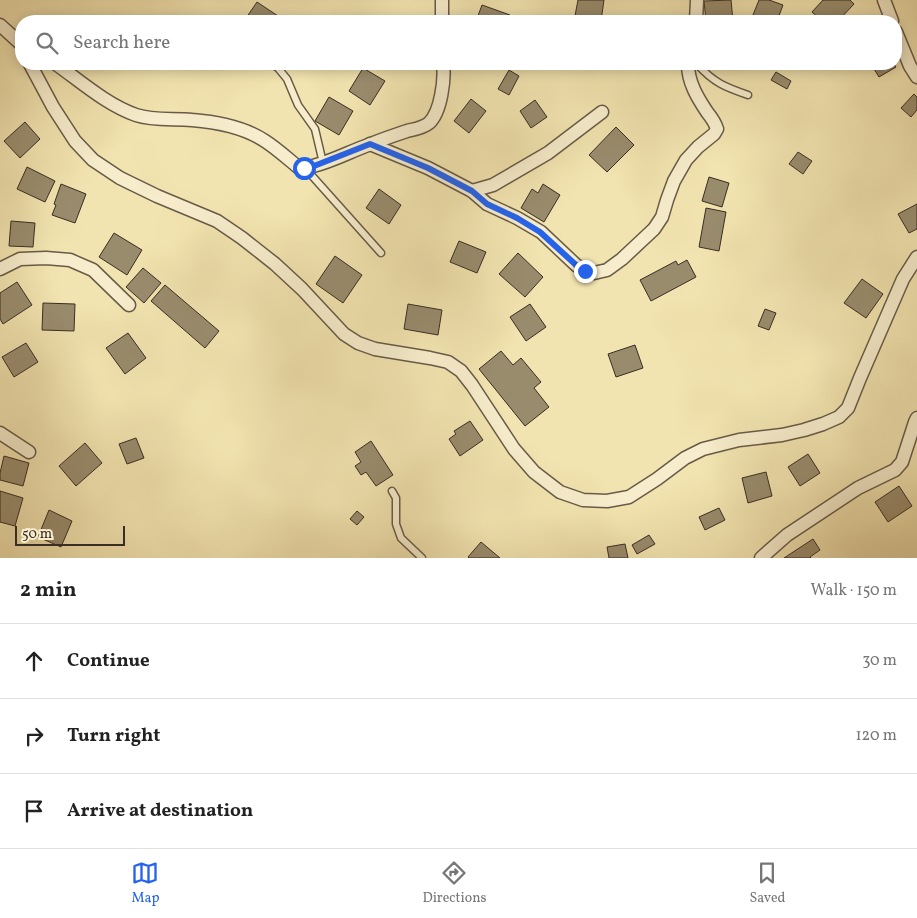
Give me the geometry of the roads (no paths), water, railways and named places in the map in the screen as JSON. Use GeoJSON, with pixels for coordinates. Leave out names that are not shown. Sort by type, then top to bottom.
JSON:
{"type":"FeatureCollection","features":[{"type":"Feature","properties":{"kind":"street"},"geometry":{"type":"LineString","coordinates":[[442,0],[442,15]]}},
{"type":"Feature","properties":{"kind":"street"},"geometry":{"type":"LineString","coordinates":[[696,15],[697,0]]}},
{"type":"Feature","properties":{"kind":"street"},"geometry":{"type":"LineString","coordinates":[[884,0],[890,15]]}},
{"type":"Feature","properties":{"kind":"street"},"geometry":{"type":"LineString","coordinates":[[0,26],[15,39]]}},
{"type":"Feature","properties":{"kind":"street"},"geometry":{"type":"LineString","coordinates":[[902,47],[917,77]]}},
{"type":"Feature","properties":{"kind":"street"},"geometry":{"type":"LineString","coordinates":[[33,70],[53,107],[75,141],[93,160],[120,178],[156,196],[217,221],[242,238],[275,264],[302,289],[344,334],[358,344],[375,349],[448,362],[461,371],[514,449],[534,472],[560,492],[583,500],[607,501],[629,496],[686,458],[703,449],[739,440],[782,435],[804,430],[839,418],[848,408],[903,278],[917,257]]}},
{"type":"Feature","properties":{"kind":"street"},"geometry":{"type":"LineString","coordinates":[[65,70],[108,100],[137,115],[160,119],[192,120],[243,130],[265,141],[298,167],[304,168],[323,163],[430,122],[439,103],[444,70]]}},
{"type":"Feature","properties":{"kind":"street"},"geometry":{"type":"LineString","coordinates":[[370,144],[428,168],[472,191],[487,204],[517,218],[540,232],[585,271],[594,273],[607,270],[622,259],[654,229],[662,218],[674,181],[686,160],[717,129],[716,123],[699,100],[692,86],[688,70]]}},
{"type":"Feature","properties":{"kind":"street"},"geometry":{"type":"LineString","coordinates":[[472,191],[493,185],[548,153],[602,112]]}},
{"type":"Feature","properties":{"kind":"street"},"geometry":{"type":"LineString","coordinates":[[0,269],[20,259],[46,258],[70,260],[93,270],[129,305]]}},
{"type":"Feature","properties":{"kind":"street"},"geometry":{"type":"LineString","coordinates":[[761,558],[787,535],[850,493],[895,470],[902,462],[917,418]]}},
{"type":"Feature","properties":{"kind":"street"},"geometry":{"type":"LineString","coordinates":[[0,434],[29,452]]}},
{"type":"Feature","properties":{"kind":"lane"},"geometry":{"type":"LineString","coordinates":[[280,70],[287,79],[298,105],[315,129],[323,163]]}},
{"type":"Feature","properties":{"kind":"lane"},"geometry":{"type":"LineString","coordinates":[[703,70],[717,83],[748,95]]}},
{"type":"Feature","properties":{"kind":"lane"},"geometry":{"type":"LineString","coordinates":[[304,168],[381,253]]}},
{"type":"Feature","properties":{"kind":"lane"},"geometry":{"type":"LineString","coordinates":[[392,491],[396,498],[396,524],[401,538],[422,558]]}}]}
